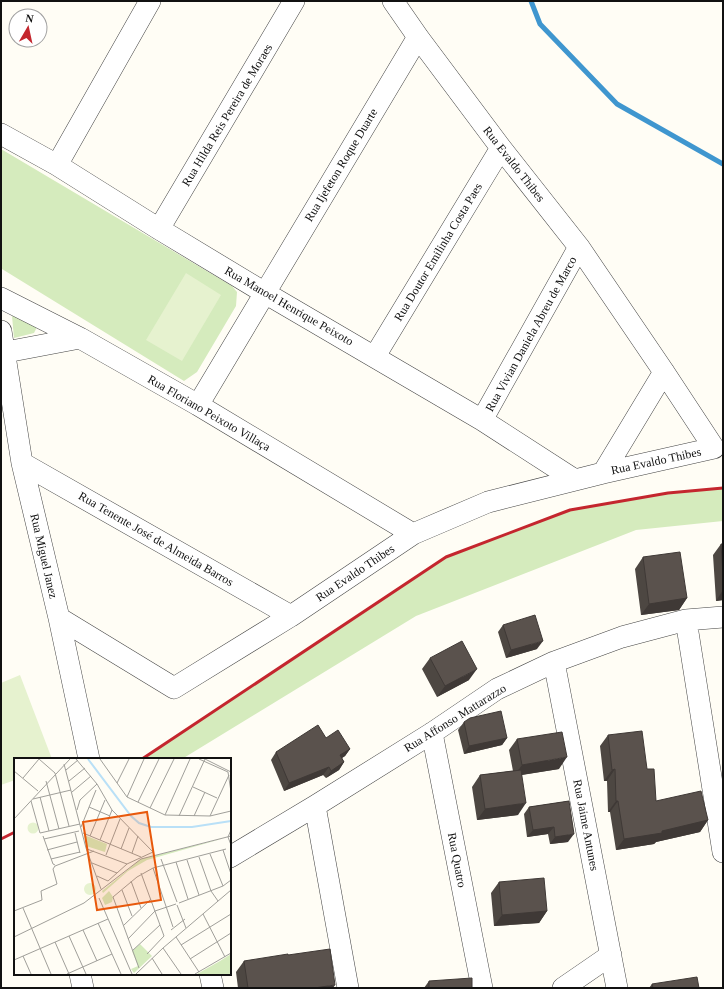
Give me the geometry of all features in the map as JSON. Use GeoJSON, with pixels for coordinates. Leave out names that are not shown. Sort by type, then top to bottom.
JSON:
{"type":"FeatureCollection","features":[{"type":"Feature","properties":{"kind":"street"},"geometry":{"type":"LineString","coordinates":[[56,165],[150,1]]}},
{"type":"Feature","properties":{"kind":"street","name":"Rua Hilda Reis Pereira de Moraes"},"geometry":{"type":"LineString","coordinates":[[159,230],[294,1]]}},
{"type":"Feature","properties":{"kind":"street","name":"Rua Evaldo Thibes"},"geometry":{"type":"LineString","coordinates":[[59,618],[174,688],[291,616],[413,534],[488,502],[603,473],[714,448],[579,247],[501,148],[392,1]]}},
{"type":"Feature","properties":{"kind":"street","name":"Rua Ijefeton Roque Duarte"},"geometry":{"type":"LineString","coordinates":[[198,405],[418,37]]}},
{"type":"Feature","properties":{"kind":"street","name":"Rua Manoel Henrique Peixoto"},"geometry":{"type":"LineString","coordinates":[[1,134],[56,165],[159,230],[482,420],[575,480]]}},
{"type":"Feature","properties":{"kind":"street","name":"Rua Doutor Emilinha Costa Paes"},"geometry":{"type":"LineString","coordinates":[[375,356],[501,148]]}},
{"type":"Feature","properties":{"kind":"street","name":"Rua Vivian Daniela Abreu de Marco"},"geometry":{"type":"LineString","coordinates":[[482,420],[579,247]]}},
{"type":"Feature","properties":{"kind":"street","name":"Rua Floriano Peixoto Villaça"},"geometry":{"type":"LineString","coordinates":[[1,298],[80,338],[198,405],[413,534]]}},
{"type":"Feature","properties":{"kind":"street","name":"Rua Miguel Janez"},"geometry":{"type":"LineString","coordinates":[[1,331],[3,353],[22,463],[59,618],[89,758]]}},
{"type":"Feature","properties":{"kind":"street"},"geometry":{"type":"LineString","coordinates":[[3,353],[80,338]]}},
{"type":"Feature","properties":{"kind":"street"},"geometry":{"type":"LineString","coordinates":[[603,473],[664,372]]}},
{"type":"Feature","properties":{"kind":"street","name":"Rua Tenente José de Almeida Barros"},"geometry":{"type":"LineString","coordinates":[[22,463],[291,616]]}},
{"type":"Feature","properties":{"kind":"street","name":"Rua Affonso Mattarazzo"},"geometry":{"type":"LineString","coordinates":[[231,856],[432,733],[497,689],[554,662],[622,637],[686,620],[723,617]]}},
{"type":"Feature","properties":{"kind":"street"},"geometry":{"type":"LineString","coordinates":[[686,620],[723,852]]}},
{"type":"Feature","properties":{"kind":"street","name":"Rua Jaime Antunes"},"geometry":{"type":"LineString","coordinates":[[554,662],[617,988]]}},
{"type":"Feature","properties":{"kind":"street","name":"Rua Quatro"},"geometry":{"type":"LineString","coordinates":[[432,733],[482,988]]}},
{"type":"Feature","properties":{"kind":"street"},"geometry":{"type":"LineString","coordinates":[[315,806],[348,988]]}},
{"type":"Feature","properties":{"kind":"street"},"geometry":{"type":"LineString","coordinates":[[563,988],[611,955]]}},
{"type":"Feature","properties":{"kind":"street"},"geometry":{"type":"LineString","coordinates":[[80,975],[83,988]]}},
{"type":"Feature","properties":{"kind":"street"},"geometry":{"type":"LineString","coordinates":[[210,975],[213,988]]}},
{"type":"Feature","properties":{"kind":"green space"},"geometry":{"type":"Polygon","coordinates":[[[1,149],[232,286],[237,292],[236,306],[197,372],[184,381],[2,269],[1,149]]]}},
{"type":"Feature","properties":{"kind":"green space"},"geometry":{"type":"Polygon","coordinates":[[[186,273],[221,295],[182,361],[146,340],[186,273]]]}},
{"type":"Feature","properties":{"kind":"green space"},"geometry":{"type":"Polygon","coordinates":[[[12,316],[26,319],[38,325],[34,333],[14,338],[12,316]]]}},
{"type":"Feature","properties":{"kind":"green space"},"geometry":{"type":"Polygon","coordinates":[[[723,488],[723,521],[636,530],[416,616],[184,758],[144,758],[446,557],[570,510],[668,493],[723,488]]]}},
{"type":"Feature","properties":{"kind":"green space"},"geometry":{"type":"Polygon","coordinates":[[[20,675],[52,758],[14,758],[14,780],[1,785],[1,683],[20,675]]]}},
{"type":"Feature","properties":{"kind":"building"},"geometry":{"type":"Polygon","coordinates":[[[721,544],[723,544],[723,575],[721,544]]]}},
{"type":"Feature","properties":{"kind":"building"},"geometry":{"type":"Polygon","coordinates":[[[680,552],[687,598],[649,604],[643,557],[680,552]]]}},
{"type":"Feature","properties":{"kind":"building"},"geometry":{"type":"Polygon","coordinates":[[[535,615],[543,641],[511,650],[503,625],[535,615]]]}},
{"type":"Feature","properties":{"kind":"building"},"geometry":{"type":"Polygon","coordinates":[[[462,641],[477,669],[445,686],[430,658],[462,641]]]}},
{"type":"Feature","properties":{"kind":"building"},"geometry":{"type":"Polygon","coordinates":[[[501,711],[507,738],[469,746],[464,722],[470,718],[501,711]]]}},
{"type":"Feature","properties":{"kind":"building"},"geometry":{"type":"Polygon","coordinates":[[[318,725],[326,738],[338,730],[350,749],[340,755],[344,762],[331,771],[329,767],[289,783],[276,752],[318,725]]]}},
{"type":"Feature","properties":{"kind":"building"},"geometry":{"type":"Polygon","coordinates":[[[642,731],[647,769],[654,769],[656,801],[701,791],[708,820],[662,831],[662,833],[624,839],[618,801],[616,801],[615,769],[612,770],[608,735],[642,731]]]}},
{"type":"Feature","properties":{"kind":"building"},"geometry":{"type":"Polygon","coordinates":[[[562,732],[567,757],[522,765],[517,739],[562,732]]]}},
{"type":"Feature","properties":{"kind":"building"},"geometry":{"type":"Polygon","coordinates":[[[521,770],[526,803],[485,809],[480,775],[521,770]]]}},
{"type":"Feature","properties":{"kind":"building"},"geometry":{"type":"Polygon","coordinates":[[[569,801],[574,834],[555,837],[554,827],[533,830],[529,807],[569,801]]]}},
{"type":"Feature","properties":{"kind":"building"},"geometry":{"type":"Polygon","coordinates":[[[544,878],[547,911],[502,915],[499,882],[544,878]]]}},
{"type":"Feature","properties":{"kind":"building"},"geometry":{"type":"Polygon","coordinates":[[[330,949],[335,985],[314,988],[248,988],[244,961],[330,949]]]}},
{"type":"Feature","properties":{"kind":"building"},"geometry":{"type":"Polygon","coordinates":[[[697,977],[699,988],[653,988],[652,984],[697,977]]]}},
{"type":"Feature","properties":{"kind":"building"},"geometry":{"type":"Polygon","coordinates":[[[472,978],[472,988],[429,988],[429,981],[472,978]]]}},
{"type":"Feature","properties":{"kind":"waterway"},"geometry":{"type":"LineString","coordinates":[[531,1],[540,24],[617,104],[723,164]]}},
{"type":"Feature","properties":{"kind":"railway"},"geometry":{"type":"LineString","coordinates":[[144,758],[446,557],[570,510],[668,493],[723,488]]}},
{"type":"Feature","properties":{"kind":"railway"},"geometry":{"type":"LineString","coordinates":[[1,839],[14,832]]}}]}
